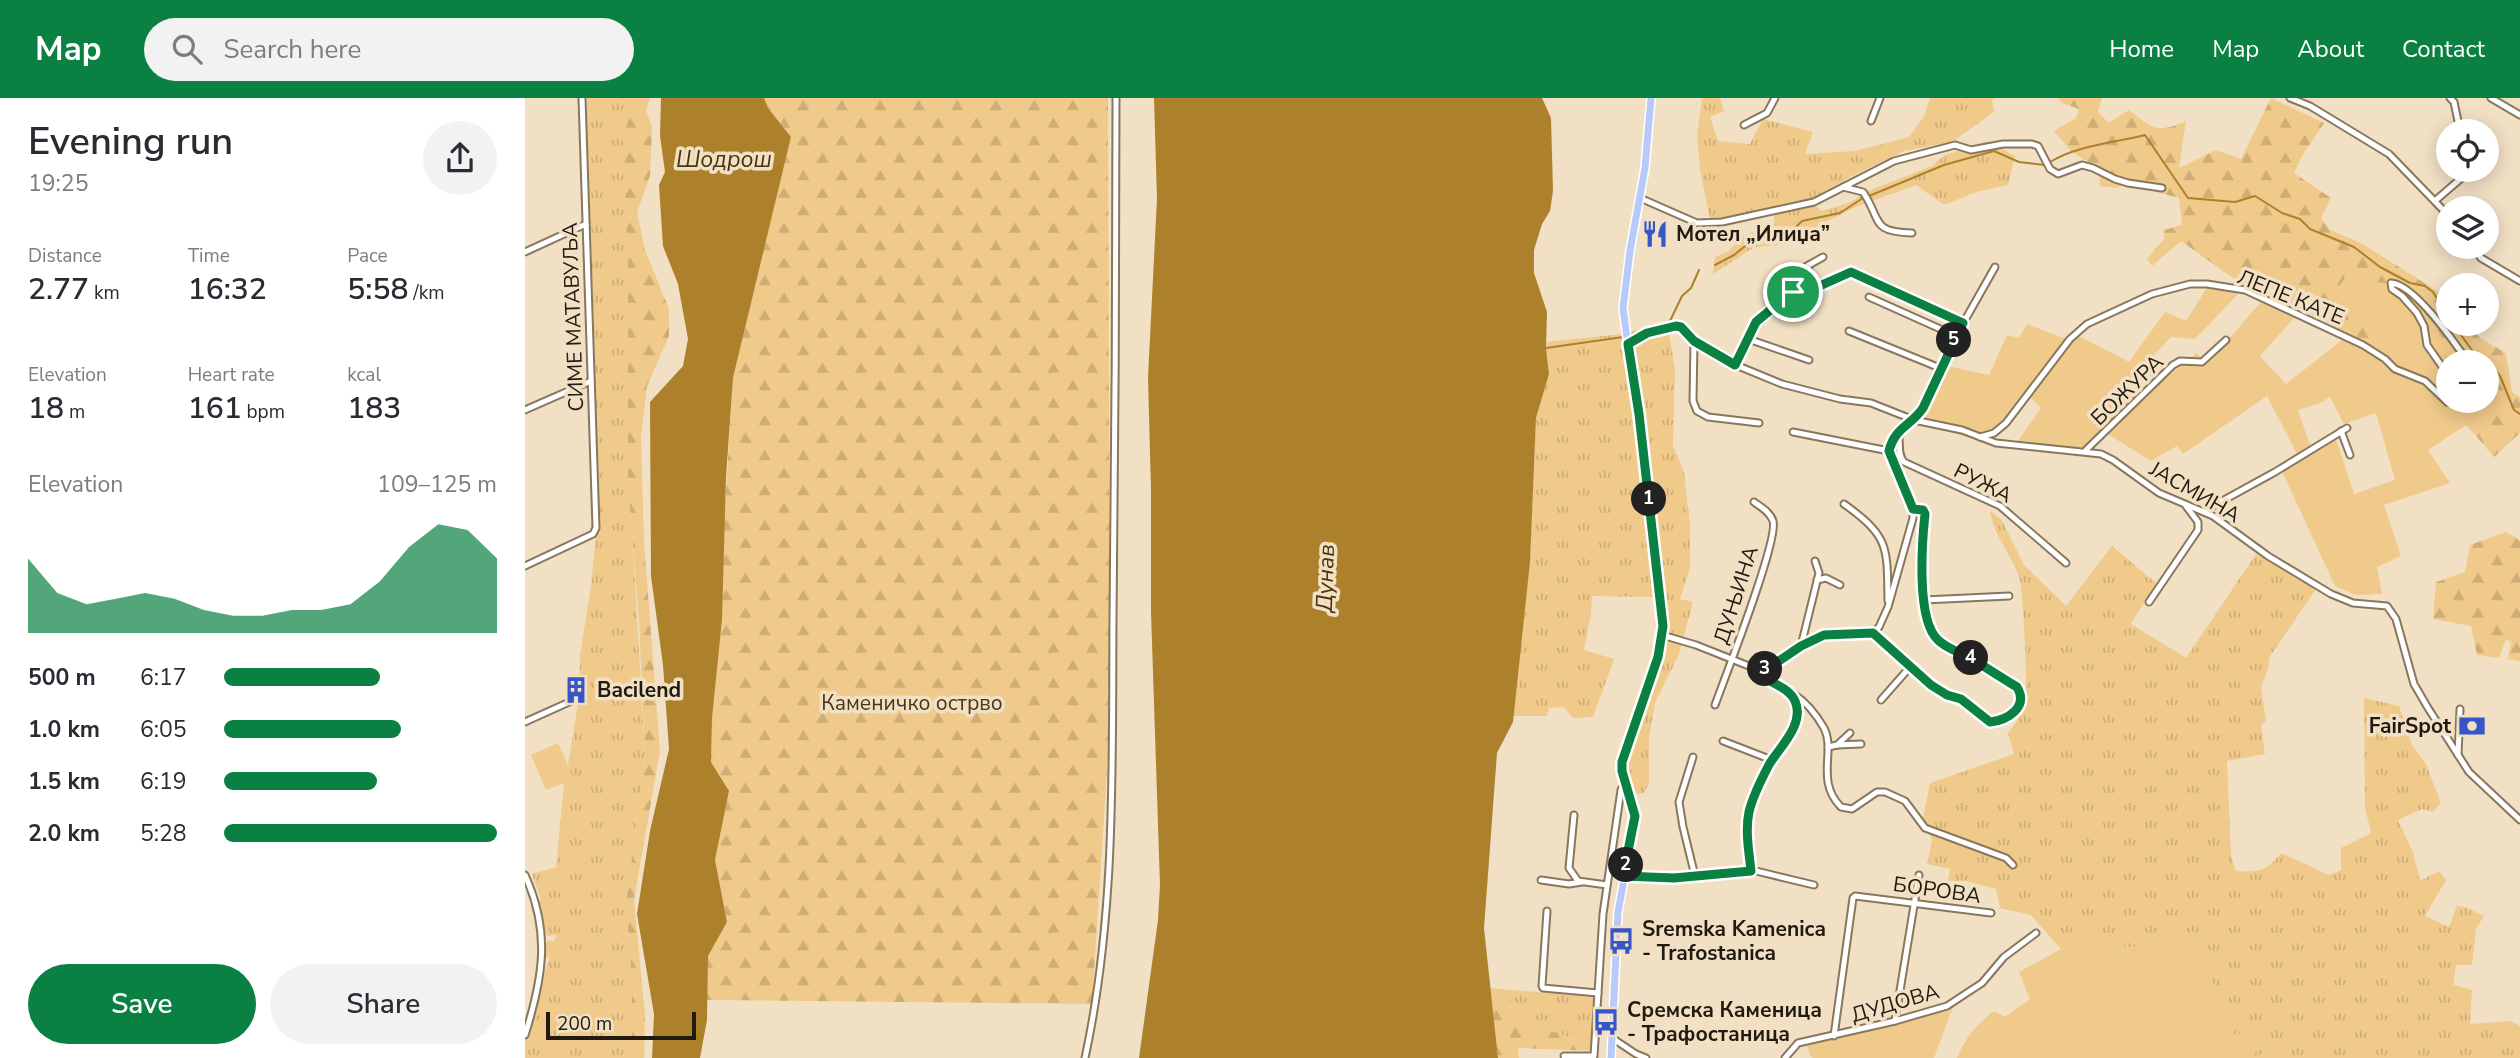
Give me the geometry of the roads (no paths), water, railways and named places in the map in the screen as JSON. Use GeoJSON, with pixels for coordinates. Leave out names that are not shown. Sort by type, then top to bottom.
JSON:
{"type":"FeatureCollection","features":[{"type":"Feature","properties":{"kind":"main road"},"geometry":{"type":"LineString","coordinates":[[1611,1058],[1618,912],[1635,821],[1622,771],[1623,757],[1655,665],[1662,635],[1656,555],[1625,328],[1624,289],[1649,140],[1651,98]]}},
{"type":"Feature","properties":{"kind":"street","name":"СИМЕ МАТАВУЉА"},"geometry":{"type":"LineString","coordinates":[[525,566],[593,534],[596,524],[582,98]]}},
{"type":"Feature","properties":{"kind":"street"},"geometry":{"type":"LineString","coordinates":[[1085,1058],[1095,1010],[1106,921],[1111,793],[1116,98]]}},
{"type":"Feature","properties":{"kind":"street"},"geometry":{"type":"LineString","coordinates":[[1744,125],[1767,113],[1775,98]]}},
{"type":"Feature","properties":{"kind":"street"},"geometry":{"type":"LineString","coordinates":[[1871,121],[1880,98]]}},
{"type":"Feature","properties":{"kind":"street"},"geometry":{"type":"LineString","coordinates":[[2290,98],[2310,106],[2389,154],[2436,200]]}},
{"type":"Feature","properties":{"kind":"street"},"geometry":{"type":"LineString","coordinates":[[2450,98],[2454,102],[2458,119]]}},
{"type":"Feature","properties":{"kind":"street"},"geometry":{"type":"LineString","coordinates":[[2491,98],[2520,115]]}},
{"type":"Feature","properties":{"kind":"street"},"geometry":{"type":"LineString","coordinates":[[1640,198],[1697,223],[1722,222],[1814,202],[1893,160],[1955,145],[1971,149],[2003,144],[2038,146],[2050,169],[2057,174],[2082,165],[2115,179],[2162,188]]}},
{"type":"Feature","properties":{"kind":"street"},"geometry":{"type":"LineString","coordinates":[[2440,196],[2456,182]]}},
{"type":"Feature","properties":{"kind":"street"},"geometry":{"type":"LineString","coordinates":[[1843,187],[1866,196],[1879,225],[1895,233],[1912,233]]}},
{"type":"Feature","properties":{"kind":"street"},"geometry":{"type":"LineString","coordinates":[[525,252],[586,224]]}},
{"type":"Feature","properties":{"kind":"street"},"geometry":{"type":"LineString","coordinates":[[1816,287],[1807,266],[1823,257]]}},
{"type":"Feature","properties":{"kind":"street"},"geometry":{"type":"LineString","coordinates":[[2482,259],[2520,281]]}},
{"type":"Feature","properties":{"kind":"street"},"geometry":{"type":"LineString","coordinates":[[1873,633],[1879,627],[1888,607],[1901,557],[1908,543],[1913,509],[1889,451],[1898,431],[1915,419],[1925,403],[1956,336],[1995,267]]}},
{"type":"Feature","properties":{"kind":"street"},"geometry":{"type":"LineString","coordinates":[[1735,365],[1756,322],[1787,296],[1851,272],[1963,323]]}},
{"type":"Feature","properties":{"kind":"street"},"geometry":{"type":"LineString","coordinates":[[2436,358],[2427,345],[2424,326],[2417,313],[2392,289],[2391,283],[2399,284],[2429,311],[2459,350]]}},
{"type":"Feature","properties":{"kind":"street","name":"ЛЕПЕ КАТЕ"},"geometry":{"type":"LineString","coordinates":[[1980,437],[1994,433],[2006,423],[2070,339],[2087,324],[2152,294],[2190,284],[2245,290],[2363,345],[2395,369],[2425,382],[2436,392]]}},
{"type":"Feature","properties":{"kind":"street"},"geometry":{"type":"LineString","coordinates":[[1869,297],[1956,336]]}},
{"type":"Feature","properties":{"kind":"street","name":"ЈАСМИНА"},"geometry":{"type":"LineString","coordinates":[[1627,342],[1647,333],[1673,326],[1681,327],[1694,341],[1735,365],[1782,384],[1840,399],[1871,403],[1915,419],[1962,430],[2005,445],[2071,452],[2086,450],[2106,456],[2152,489],[2186,506],[2204,511],[2268,556],[2331,594],[2353,603],[2382,605],[2391,610],[2396,619],[2414,684],[2477,781],[2520,820]]}},
{"type":"Feature","properties":{"kind":"street"},"geometry":{"type":"LineString","coordinates":[[1849,331],[1940,368]]}},
{"type":"Feature","properties":{"kind":"street"},"geometry":{"type":"LineString","coordinates":[[1748,339],[1809,360]]}},
{"type":"Feature","properties":{"kind":"street","name":"БОЖУРА"},"geometry":{"type":"LineString","coordinates":[[2086,450],[2173,365],[2180,361],[2202,362],[2226,340]]}},
{"type":"Feature","properties":{"kind":"street"},"geometry":{"type":"LineString","coordinates":[[1694,341],[1693,401],[1697,411],[1708,417],[1759,423]]}},
{"type":"Feature","properties":{"kind":"street"},"geometry":{"type":"LineString","coordinates":[[525,411],[591,381]]}},
{"type":"Feature","properties":{"kind":"street"},"geometry":{"type":"LineString","coordinates":[[2204,511],[2275,472],[2344,429],[2350,455]]}},
{"type":"Feature","properties":{"kind":"street","name":"РУЖА"},"geometry":{"type":"LineString","coordinates":[[1898,431],[1899,455],[1903,462],[2000,506],[2066,563]]}},
{"type":"Feature","properties":{"kind":"street"},"geometry":{"type":"LineString","coordinates":[[1793,432],[1889,451]]}},
{"type":"Feature","properties":{"kind":"street","name":"ДУЊИНА"},"geometry":{"type":"LineString","coordinates":[[1715,705],[1774,531],[1770,516],[1754,502]]}},
{"type":"Feature","properties":{"kind":"street"},"geometry":{"type":"LineString","coordinates":[[1844,504],[1874,527],[1884,545],[1888,607]]}},
{"type":"Feature","properties":{"kind":"street"},"geometry":{"type":"LineString","coordinates":[[2149,601],[2198,530],[2198,522],[2186,506]]}},
{"type":"Feature","properties":{"kind":"street"},"geometry":{"type":"LineString","coordinates":[[1759,670],[1770,667],[1801,646],[1834,633],[1873,633],[1931,685],[1947,695],[1961,699],[1990,722],[2010,717],[2021,698],[2017,687],[1935,638],[1930,628],[1924,600],[1922,544],[1925,514],[1923,510],[1913,509]]}},
{"type":"Feature","properties":{"kind":"street"},"geometry":{"type":"LineString","coordinates":[[1801,646],[1817,580],[1818,568],[1815,561]]}},
{"type":"Feature","properties":{"kind":"street"},"geometry":{"type":"LineString","coordinates":[[1817,580],[1826,578],[1840,585]]}},
{"type":"Feature","properties":{"kind":"street"},"geometry":{"type":"LineString","coordinates":[[1924,600],[2009,596]]}},
{"type":"Feature","properties":{"kind":"street"},"geometry":{"type":"LineString","coordinates":[[1662,635],[1674,637],[1759,670],[1765,678],[1802,701],[1827,735],[1827,779],[1841,807],[1852,809],[1877,792],[1885,793],[1905,801],[1925,828],[2006,858],[2013,865]]}},
{"type":"Feature","properties":{"kind":"street"},"geometry":{"type":"LineString","coordinates":[[1881,700],[1910,667]]}},
{"type":"Feature","properties":{"kind":"street"},"geometry":{"type":"LineString","coordinates":[[1751,871],[1747,830],[1749,811],[1760,780],[1794,728],[1797,704],[1789,692]]}},
{"type":"Feature","properties":{"kind":"street"},"geometry":{"type":"LineString","coordinates":[[525,722],[576,699]]}},
{"type":"Feature","properties":{"kind":"street"},"geometry":{"type":"LineString","coordinates":[[2458,755],[2460,709]]}},
{"type":"Feature","properties":{"kind":"street"},"geometry":{"type":"LineString","coordinates":[[1837,745],[1850,733]]}},
{"type":"Feature","properties":{"kind":"street"},"geometry":{"type":"LineString","coordinates":[[1723,741],[1772,760]]}},
{"type":"Feature","properties":{"kind":"street"},"geometry":{"type":"LineString","coordinates":[[1828,747],[1861,744]]}},
{"type":"Feature","properties":{"kind":"street"},"geometry":{"type":"LineString","coordinates":[[1693,757],[1679,802],[1682,827],[1695,876]]}},
{"type":"Feature","properties":{"kind":"street"},"geometry":{"type":"LineString","coordinates":[[1564,1056],[1594,1056],[1607,885],[1621,790],[1626,781]]}},
{"type":"Feature","properties":{"kind":"street"},"geometry":{"type":"LineString","coordinates":[[1574,815],[1569,868],[1574,878],[1582,882]]}},
{"type":"Feature","properties":{"kind":"street"},"geometry":{"type":"LineString","coordinates":[[1623,876],[1656,878],[1751,871],[1814,884]]}},
{"type":"Feature","properties":{"kind":"street"},"geometry":{"type":"LineString","coordinates":[[525,875],[536,904],[542,934],[538,991],[525,1035]]}},
{"type":"Feature","properties":{"kind":"street"},"geometry":{"type":"LineString","coordinates":[[1895,1021],[1919,875]]}},
{"type":"Feature","properties":{"kind":"street"},"geometry":{"type":"LineString","coordinates":[[1541,880],[1607,885]]}},
{"type":"Feature","properties":{"kind":"street","name":"БОРОВА"},"geometry":{"type":"LineString","coordinates":[[1834,1036],[1853,898],[1860,895],[1991,914]]}},
{"type":"Feature","properties":{"kind":"street"},"geometry":{"type":"LineString","coordinates":[[1547,911],[1543,988],[1598,993]]}},
{"type":"Feature","properties":{"kind":"street","name":"ДУДОВА"},"geometry":{"type":"LineString","coordinates":[[1785,1058],[1798,1043],[1938,1010],[1982,983],[2004,957],[2036,933]]}},
{"type":"Feature","properties":{"kind":"street"},"geometry":{"type":"LineString","coordinates":[[1612,1038],[1646,1058]]}},
{"type":"Feature","properties":{"kind":"water","name":"Шодрош"},"geometry":{"type":"Polygon","coordinates":[[[661,98],[764,98],[768,108],[791,137],[733,378],[726,477],[722,619],[712,718],[711,762],[729,791],[715,860],[727,922],[708,956],[707,1020],[700,1058],[652,1058],[654,1014],[637,914],[650,831],[669,749],[663,665],[651,576],[650,402],[683,366],[688,339],[678,284],[663,246],[659,185],[665,172],[660,136],[661,98]]]}},
{"type":"Feature","properties":{"kind":"water","name":"Дунав"},"geometry":{"type":"Polygon","coordinates":[[[1154,98],[1542,98],[1551,118],[1553,191],[1550,211],[1542,224],[1534,250],[1534,273],[1547,312],[1546,348],[1549,374],[1536,418],[1530,562],[1513,722],[1497,753],[1484,928],[1498,1058],[1139,1058],[1158,920],[1160,885],[1151,612],[1148,377],[1157,199],[1154,98]]]}},
{"type":"Feature","properties":{"kind":"waterway"},"geometry":{"type":"LineString","coordinates":[[2050,162],[2084,148],[2145,135],[2188,198],[2235,202],[2255,196],[2282,213],[2300,219],[2310,229],[2354,247],[2380,267],[2410,283],[2425,286],[2436,297]]}},
{"type":"Feature","properties":{"kind":"waterway"},"geometry":{"type":"LineString","coordinates":[[1869,196],[1944,165],[1994,151],[2019,162],[2045,165]]}},
{"type":"Feature","properties":{"kind":"waterway"},"geometry":{"type":"LineString","coordinates":[[1715,265],[1734,255],[1754,239],[1790,233],[1802,221],[1840,213],[1863,198]]}},
{"type":"Feature","properties":{"kind":"waterway"},"geometry":{"type":"LineString","coordinates":[[1628,335],[1669,323],[1699,270]]}},
{"type":"Feature","properties":{"kind":"waterway"},"geometry":{"type":"LineString","coordinates":[[2462,336],[2477,357],[2491,364],[2500,376],[2514,410],[2520,414]]}},
{"type":"Feature","properties":{"kind":"waterway"},"geometry":{"type":"LineString","coordinates":[[1546,348],[1623,337]]}},
{"type":"Feature","properties":{"kind":"place","name":"Мотел „Илиџа”"},"geometry":{"type":"Point","coordinates":[1655,234]}},
{"type":"Feature","properties":{"kind":"place","name":"Bacilend"},"geometry":{"type":"Point","coordinates":[576,690]}},
{"type":"Feature","properties":{"kind":"place","name":"FairSpot"},"geometry":{"type":"Point","coordinates":[2472,726]}},
{"type":"Feature","properties":{"kind":"place","name":"Sremska Kamenica - Trafostanica"},"geometry":{"type":"Point","coordinates":[1621,941]}},
{"type":"Feature","properties":{"kind":"place","name":"Сремска Каменица - Трафостаница"},"geometry":{"type":"Point","coordinates":[1606,1022]}},
{"type":"Feature","properties":{"kind":"park label","name":"Каменичко острво"},"geometry":{"type":"Point","coordinates":[912,703]}}]}
